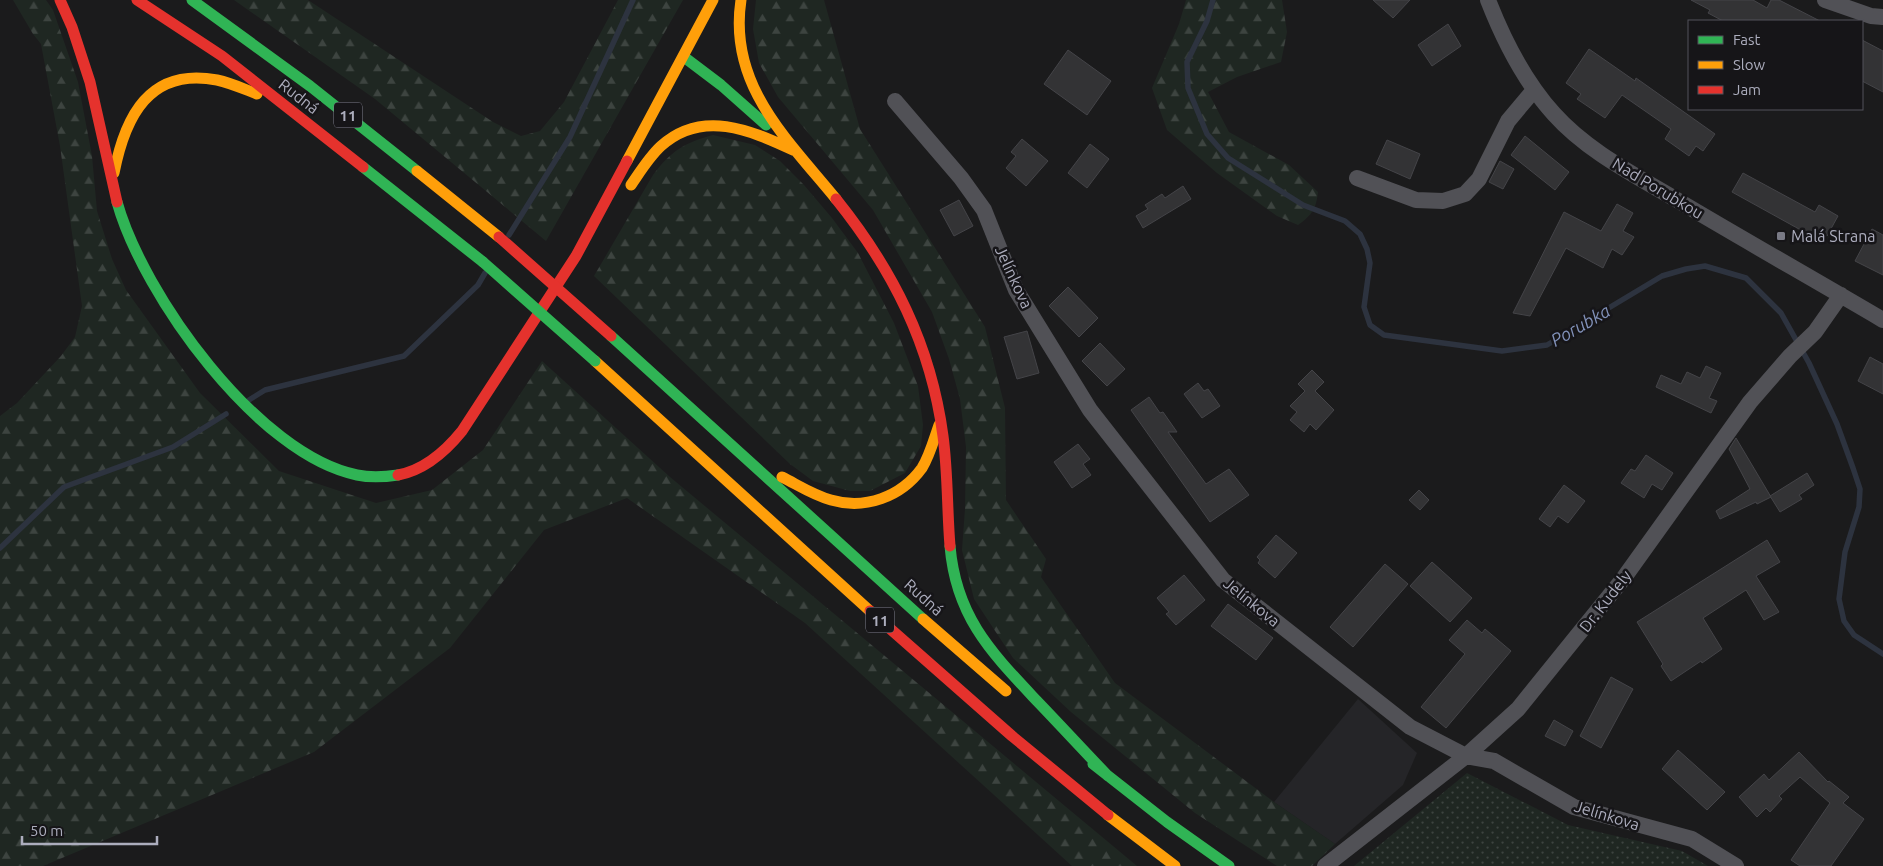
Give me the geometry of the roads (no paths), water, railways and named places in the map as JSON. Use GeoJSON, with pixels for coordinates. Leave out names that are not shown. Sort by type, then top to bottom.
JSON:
{"type":"FeatureCollection","features":[{"type":"Feature","properties":{"kind":"highway"},"geometry":{"type":"LineString","coordinates":[[60,0],[83,54],[117,202],[132,246],[145,272],[183,334],[205,362],[271,430],[313,459],[341,471],[386,477],[410,472],[432,461],[462,431],[576,256],[713,0]]}},
{"type":"Feature","properties":{"kind":"highway","name":"Rudná"},"geometry":{"type":"LineString","coordinates":[[137,0],[222,56],[483,262],[698,453],[892,631],[1016,739],[1139,840],[1175,866]]}},
{"type":"Feature","properties":{"kind":"highway","name":"Rudná"},"geometry":{"type":"LineString","coordinates":[[192,0],[311,85],[499,237],[750,461],[915,612],[1016,699]]}},
{"type":"Feature","properties":{"kind":"highway"},"geometry":{"type":"LineString","coordinates":[[741,0],[739,42],[749,80],[761,102],[795,151],[872,246],[898,292],[928,359],[936,391],[947,468],[950,553],[958,590],[969,616],[981,638],[1002,664],[1108,776]]}},
{"type":"Feature","properties":{"kind":"highway"},"geometry":{"type":"LineString","coordinates":[[684,57],[721,85],[795,151]]}},
{"type":"Feature","properties":{"kind":"highway"},"geometry":{"type":"LineString","coordinates":[[113,180],[119,147],[126,125],[152,92],[164,84],[179,80],[210,79],[237,86],[292,111]]}},
{"type":"Feature","properties":{"kind":"highway"},"geometry":{"type":"LineString","coordinates":[[576,256],[658,149],[670,138],[689,128],[703,125],[728,125],[757,134],[795,151]]}},
{"type":"Feature","properties":{"kind":"highway"},"geometry":{"type":"LineString","coordinates":[[750,461],[798,486],[831,500],[848,504],[871,502],[896,493],[917,475],[927,458],[940,423]]}},
{"type":"Feature","properties":{"kind":"highway"},"geometry":{"type":"LineString","coordinates":[[1030,711],[1167,822],[1229,866]]}},
{"type":"Feature","properties":{"kind":"street","name":"Nad Porubkou"},"geometry":{"type":"LineString","coordinates":[[1488,0],[1512,54],[1534,90],[1554,115],[1577,136],[1618,164],[1883,320]]}},
{"type":"Feature","properties":{"kind":"street"},"geometry":{"type":"LineString","coordinates":[[1825,0],[1871,16],[1883,17]]}},
{"type":"Feature","properties":{"kind":"street"},"geometry":{"type":"LineString","coordinates":[[1357,178],[1416,200],[1443,201],[1465,194],[1479,179],[1508,121],[1534,90]]}},
{"type":"Feature","properties":{"kind":"street","name":"Jelínkova"},"geometry":{"type":"LineString","coordinates":[[895,101],[961,178],[984,210],[1016,290],[1090,410],[1223,580],[1410,727],[1466,756],[1494,761],[1574,807],[1692,839],[1736,866]]}},
{"type":"Feature","properties":{"kind":"street","name":"Dr. Kudely"},"geometry":{"type":"LineString","coordinates":[[1325,866],[1466,756],[1518,709],[1623,579],[1750,402],[1790,356],[1814,332],[1841,295]]}},
{"type":"Feature","properties":{"kind":"waterway"},"geometry":{"type":"LineString","coordinates":[[509,235],[570,137],[633,0]]}},
{"type":"Feature","properties":{"kind":"waterway","name":"Porubka"},"geometry":{"type":"LineString","coordinates":[[1213,0],[1207,21],[1187,62],[1188,88],[1207,134],[1228,158],[1303,205],[1345,221],[1360,234],[1367,249],[1370,263],[1364,307],[1370,325],[1384,335],[1502,351],[1547,345],[1662,276],[1705,266],[1746,278],[1781,313],[1809,363],[1837,424],[1860,489],[1859,507],[1845,552],[1839,599],[1844,621],[1854,635],[1883,654]]}},
{"type":"Feature","properties":{"kind":"waterway"},"geometry":{"type":"LineString","coordinates":[[249,400],[265,390],[404,356],[478,285],[485,273]]}},
{"type":"Feature","properties":{"kind":"waterway"},"geometry":{"type":"LineString","coordinates":[[0,548],[64,487],[173,447],[226,414]]}},
{"type":"Feature","properties":{"kind":"place","name":"Malá Strana"},"geometry":{"type":"Point","coordinates":[1781,236]}}]}
